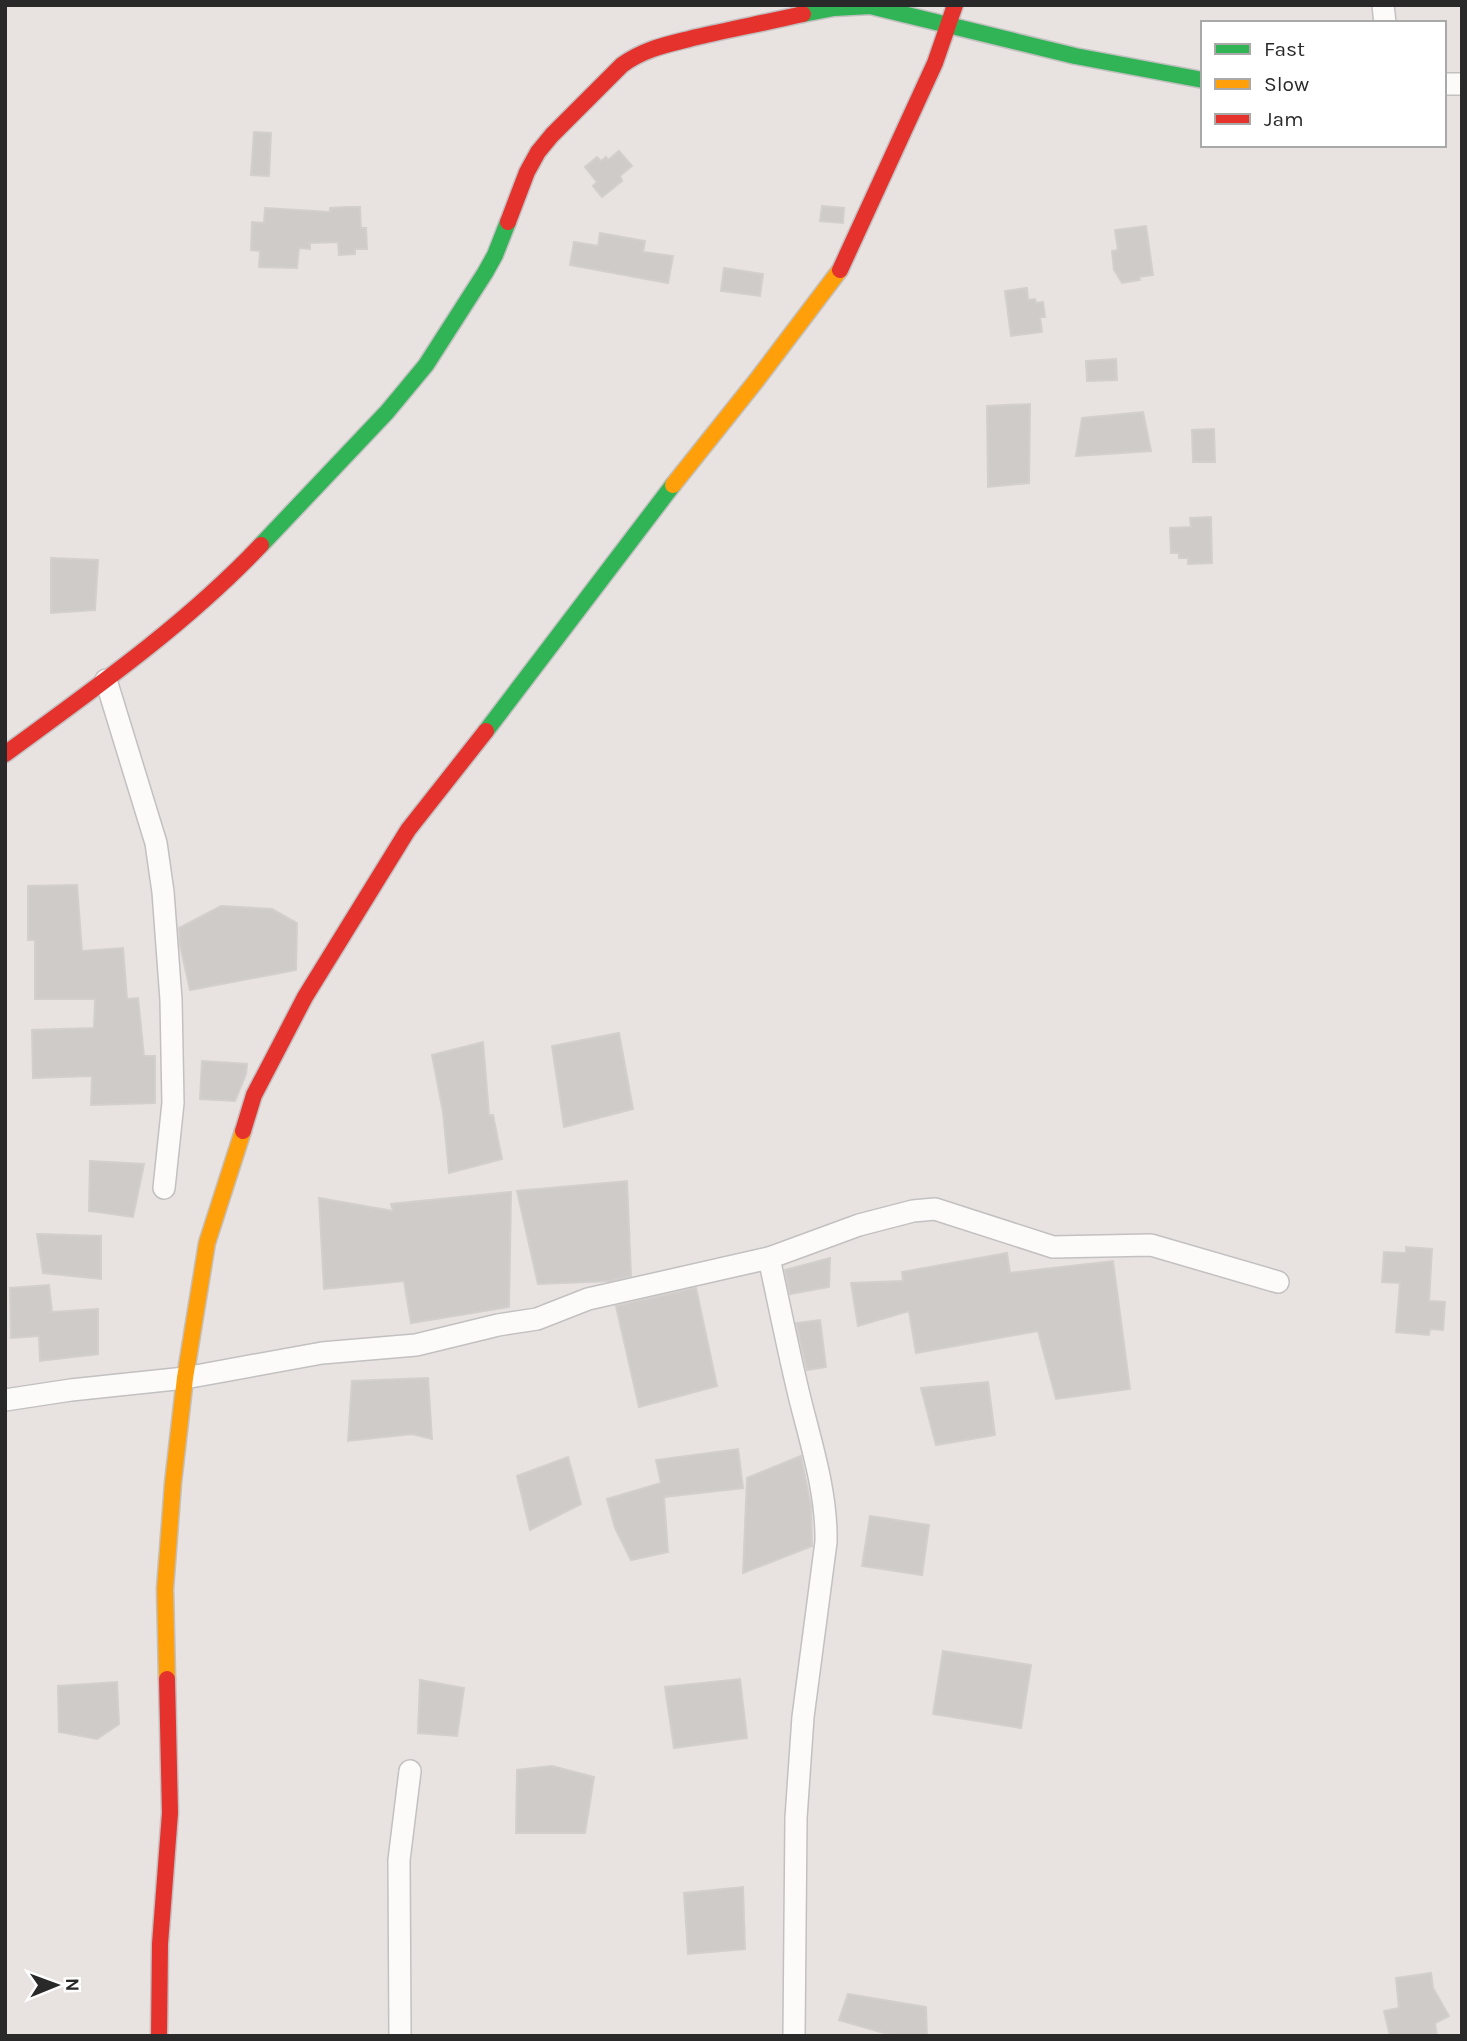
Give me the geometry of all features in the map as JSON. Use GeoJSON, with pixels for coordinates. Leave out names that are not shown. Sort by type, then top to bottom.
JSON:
{"type":"FeatureCollection","features":[{"type":"Feature","properties":{"kind":"street"},"geometry":{"type":"LineString","coordinates":[[159,2036],[160,1944],[170,1813],[165,1589],[173,1483],[185,1378],[207,1243],[254,1095],[305,997],[408,830],[526,680],[686,467],[838,274],[935,63],[955,5]]}},
{"type":"Feature","properties":{"kind":"street"},"geometry":{"type":"LineString","coordinates":[[5,754],[106,680],[196,609],[244,563],[408,389],[447,335],[495,255],[527,172],[538,152],[622,65],[634,57],[650,49],[727,30],[834,8],[870,6],[1075,56],[1201,80]]}},
{"type":"Feature","properties":{"kind":"street"},"geometry":{"type":"LineString","coordinates":[[106,680],[156,843],[163,892],[171,1000],[173,1103],[164,1188]]}},
{"type":"Feature","properties":{"kind":"street"},"geometry":{"type":"LineString","coordinates":[[5,1400],[185,1378],[322,1353],[416,1345],[498,1325],[537,1319],[588,1299],[769,1258],[859,1225],[913,1211],[935,1209],[1053,1247],[1151,1245],[1278,1282]]}},
{"type":"Feature","properties":{"kind":"street"},"geometry":{"type":"LineString","coordinates":[[769,1258],[821,1485],[826,1518],[826,1542],[803,1717],[796,1818],[794,2036]]}},
{"type":"Feature","properties":{"kind":"street"},"geometry":{"type":"LineString","coordinates":[[400,2036],[399,1860],[410,1771]]}},
{"type":"Feature","properties":{"kind":"building"},"geometry":{"type":"Polygon","coordinates":[[[254,132],[271,133],[269,176],[251,175],[254,132]]]}},
{"type":"Feature","properties":{"kind":"building"},"geometry":{"type":"Polygon","coordinates":[[[619,151],[632,166],[620,176],[622,181],[602,197],[593,186],[597,182],[585,167],[597,157],[601,161],[606,157],[608,160],[619,151]]]}},
{"type":"Feature","properties":{"kind":"building"},"geometry":{"type":"Polygon","coordinates":[[[822,206],[844,208],[843,223],[820,221],[822,206]]]}},
{"type":"Feature","properties":{"kind":"building"},"geometry":{"type":"Polygon","coordinates":[[[360,207],[361,228],[366,228],[367,249],[355,249],[355,254],[339,255],[338,242],[310,243],[310,249],[299,248],[297,268],[259,267],[260,251],[251,250],[252,222],[264,223],[265,208],[330,212],[330,208],[360,207]]]}},
{"type":"Feature","properties":{"kind":"building"},"geometry":{"type":"Polygon","coordinates":[[[1146,226],[1153,275],[1122,283],[1114,270],[1112,251],[1118,250],[1115,230],[1146,226]]]}},
{"type":"Feature","properties":{"kind":"building"},"geometry":{"type":"Polygon","coordinates":[[[600,233],[645,241],[643,252],[673,256],[668,283],[570,265],[574,242],[598,246],[600,233]]]}},
{"type":"Feature","properties":{"kind":"building"},"geometry":{"type":"Polygon","coordinates":[[[724,268],[763,274],[760,296],[721,291],[724,268]]]}},
{"type":"Feature","properties":{"kind":"building"},"geometry":{"type":"Polygon","coordinates":[[[1027,288],[1028,300],[1043,302],[1045,317],[1040,317],[1042,332],[1011,336],[1005,291],[1027,288]]]}},
{"type":"Feature","properties":{"kind":"building"},"geometry":{"type":"Polygon","coordinates":[[[1116,359],[1117,380],[1087,381],[1086,361],[1116,359]]]}},
{"type":"Feature","properties":{"kind":"building"},"geometry":{"type":"Polygon","coordinates":[[[1030,404],[1029,483],[988,487],[987,406],[1030,404]]]}},
{"type":"Feature","properties":{"kind":"building"},"geometry":{"type":"Polygon","coordinates":[[[1143,412],[1151,451],[1076,456],[1082,418],[1143,412]]]}},
{"type":"Feature","properties":{"kind":"building"},"geometry":{"type":"Polygon","coordinates":[[[1214,429],[1215,462],[1193,462],[1192,430],[1214,429]]]}},
{"type":"Feature","properties":{"kind":"building"},"geometry":{"type":"Polygon","coordinates":[[[1211,517],[1212,563],[1188,564],[1188,558],[1179,558],[1179,553],[1171,553],[1170,528],[1191,527],[1190,518],[1211,517]]]}},
{"type":"Feature","properties":{"kind":"building"},"geometry":{"type":"Polygon","coordinates":[[[51,558],[98,560],[95,610],[51,613],[51,558]]]}},
{"type":"Feature","properties":{"kind":"building"},"geometry":{"type":"Polygon","coordinates":[[[77,885],[82,951],[123,948],[127,999],[138,998],[144,1056],[155,1056],[155,1103],[91,1105],[92,1076],[33,1078],[32,1030],[94,1028],[95,999],[35,999],[35,940],[28,940],[28,886],[77,885]]]}},
{"type":"Feature","properties":{"kind":"building"},"geometry":{"type":"Polygon","coordinates":[[[221,906],[272,909],[297,923],[296,970],[190,990],[179,928],[221,906]]]}},
{"type":"Feature","properties":{"kind":"building"},"geometry":{"type":"Polygon","coordinates":[[[619,1033],[633,1109],[564,1127],[552,1046],[619,1033]]]}},
{"type":"Feature","properties":{"kind":"building"},"geometry":{"type":"Polygon","coordinates":[[[483,1042],[489,1115],[493,1115],[502,1159],[449,1173],[443,1112],[432,1055],[483,1042]]]}},
{"type":"Feature","properties":{"kind":"building"},"geometry":{"type":"Polygon","coordinates":[[[202,1061],[247,1064],[246,1074],[235,1101],[200,1099],[202,1061]]]}},
{"type":"Feature","properties":{"kind":"building"},"geometry":{"type":"Polygon","coordinates":[[[90,1161],[144,1164],[133,1217],[89,1211],[90,1161]]]}},
{"type":"Feature","properties":{"kind":"building"},"geometry":{"type":"Polygon","coordinates":[[[627,1181],[631,1276],[610,1281],[538,1284],[517,1191],[627,1181]]]}},
{"type":"Feature","properties":{"kind":"building"},"geometry":{"type":"Polygon","coordinates":[[[511,1192],[509,1307],[411,1323],[404,1281],[324,1289],[319,1198],[393,1211],[391,1204],[511,1192]]]}},
{"type":"Feature","properties":{"kind":"building"},"geometry":{"type":"Polygon","coordinates":[[[37,1234],[101,1236],[101,1279],[43,1273],[37,1234]]]}},
{"type":"Feature","properties":{"kind":"building"},"geometry":{"type":"Polygon","coordinates":[[[1406,1247],[1432,1249],[1429,1301],[1445,1302],[1443,1330],[1430,1329],[1429,1335],[1396,1332],[1400,1283],[1382,1282],[1384,1252],[1406,1253],[1406,1247]]]}},
{"type":"Feature","properties":{"kind":"building"},"geometry":{"type":"Polygon","coordinates":[[[1007,1253],[1010,1273],[1113,1261],[1130,1389],[1056,1399],[1038,1331],[916,1353],[909,1311],[858,1326],[851,1283],[903,1281],[902,1272],[1007,1253]]]}},
{"type":"Feature","properties":{"kind":"building"},"geometry":{"type":"Polygon","coordinates":[[[830,1258],[829,1287],[790,1294],[785,1270],[830,1258]]]}},
{"type":"Feature","properties":{"kind":"building"},"geometry":{"type":"Polygon","coordinates":[[[49,1285],[52,1312],[98,1309],[98,1354],[40,1361],[39,1336],[11,1338],[10,1288],[49,1285]]]}},
{"type":"Feature","properties":{"kind":"building"},"geometry":{"type":"Polygon","coordinates":[[[696,1288],[717,1386],[639,1407],[616,1306],[696,1288]]]}},
{"type":"Feature","properties":{"kind":"building"},"geometry":{"type":"Polygon","coordinates":[[[820,1320],[826,1367],[807,1370],[796,1323],[820,1320]]]}},
{"type":"Feature","properties":{"kind":"building"},"geometry":{"type":"Polygon","coordinates":[[[428,1378],[432,1439],[412,1434],[348,1441],[352,1381],[428,1378]]]}},
{"type":"Feature","properties":{"kind":"building"},"geometry":{"type":"Polygon","coordinates":[[[988,1382],[995,1435],[936,1445],[921,1388],[988,1382]]]}},
{"type":"Feature","properties":{"kind":"building"},"geometry":{"type":"Polygon","coordinates":[[[738,1449],[743,1488],[664,1497],[668,1552],[631,1560],[615,1528],[607,1499],[661,1483],[656,1460],[738,1449]]]}},
{"type":"Feature","properties":{"kind":"building"},"geometry":{"type":"Polygon","coordinates":[[[801,1456],[811,1506],[812,1546],[743,1573],[747,1478],[801,1456]]]}},
{"type":"Feature","properties":{"kind":"building"},"geometry":{"type":"Polygon","coordinates":[[[568,1457],[581,1504],[530,1530],[517,1476],[568,1457]]]}},
{"type":"Feature","properties":{"kind":"building"},"geometry":{"type":"Polygon","coordinates":[[[870,1516],[929,1525],[922,1575],[862,1566],[870,1516]]]}},
{"type":"Feature","properties":{"kind":"building"},"geometry":{"type":"Polygon","coordinates":[[[943,1651],[1031,1665],[1021,1728],[933,1714],[943,1651]]]}},
{"type":"Feature","properties":{"kind":"building"},"geometry":{"type":"Polygon","coordinates":[[[740,1679],[747,1738],[674,1748],[665,1687],[740,1679]]]}},
{"type":"Feature","properties":{"kind":"building"},"geometry":{"type":"Polygon","coordinates":[[[420,1680],[464,1688],[457,1736],[418,1733],[420,1680]]]}},
{"type":"Feature","properties":{"kind":"building"},"geometry":{"type":"Polygon","coordinates":[[[117,1682],[119,1724],[97,1739],[59,1732],[58,1686],[117,1682]]]}},
{"type":"Feature","properties":{"kind":"building"},"geometry":{"type":"Polygon","coordinates":[[[552,1766],[594,1777],[585,1833],[516,1833],[517,1770],[552,1766]]]}},
{"type":"Feature","properties":{"kind":"building"},"geometry":{"type":"Polygon","coordinates":[[[743,1887],[745,1949],[688,1954],[684,1893],[743,1887]]]}},
{"type":"Feature","properties":{"kind":"building"},"geometry":{"type":"Polygon","coordinates":[[[1431,1973],[1433,1988],[1449,2016],[1435,2023],[1437,2036],[1390,2036],[1384,2011],[1399,2008],[1396,1978],[1431,1973]]]}},
{"type":"Feature","properties":{"kind":"building"},"geometry":{"type":"Polygon","coordinates":[[[848,1994],[926,2007],[927,2036],[894,2036],[839,2020],[848,1994]]]}},
{"type":"Feature","properties":{"kind":"traffic: fast"},"geometry":{"type":"LineString","coordinates":[[803,14],[834,8],[870,6],[1075,56],[1201,80]]}},
{"type":"Feature","properties":{"kind":"traffic: fast"},"geometry":{"type":"LineString","coordinates":[[261,545],[387,412],[426,365],[485,273],[508,222]]}},
{"type":"Feature","properties":{"kind":"traffic: fast"},"geometry":{"type":"LineString","coordinates":[[486,731],[673,485]]}},
{"type":"Feature","properties":{"kind":"traffic: slow"},"geometry":{"type":"LineString","coordinates":[[673,485],[840,270]]}},
{"type":"Feature","properties":{"kind":"traffic: slow"},"geometry":{"type":"LineString","coordinates":[[167,1679],[165,1589],[185,1378],[207,1243],[243,1131]]}},
{"type":"Feature","properties":{"kind":"traffic: jam"},"geometry":{"type":"LineString","coordinates":[[840,270],[935,63],[955,5]]}},
{"type":"Feature","properties":{"kind":"traffic: jam"},"geometry":{"type":"LineString","coordinates":[[508,222],[527,172],[538,152],[622,65],[640,54],[667,44],[803,14]]}},
{"type":"Feature","properties":{"kind":"traffic: jam"},"geometry":{"type":"LineString","coordinates":[[5,754],[170,629],[261,545]]}},
{"type":"Feature","properties":{"kind":"traffic: jam"},"geometry":{"type":"LineString","coordinates":[[243,1131],[254,1095],[305,997],[408,830],[486,731]]}},
{"type":"Feature","properties":{"kind":"traffic: jam"},"geometry":{"type":"LineString","coordinates":[[159,2036],[160,1944],[170,1813],[167,1679]]}}]}
